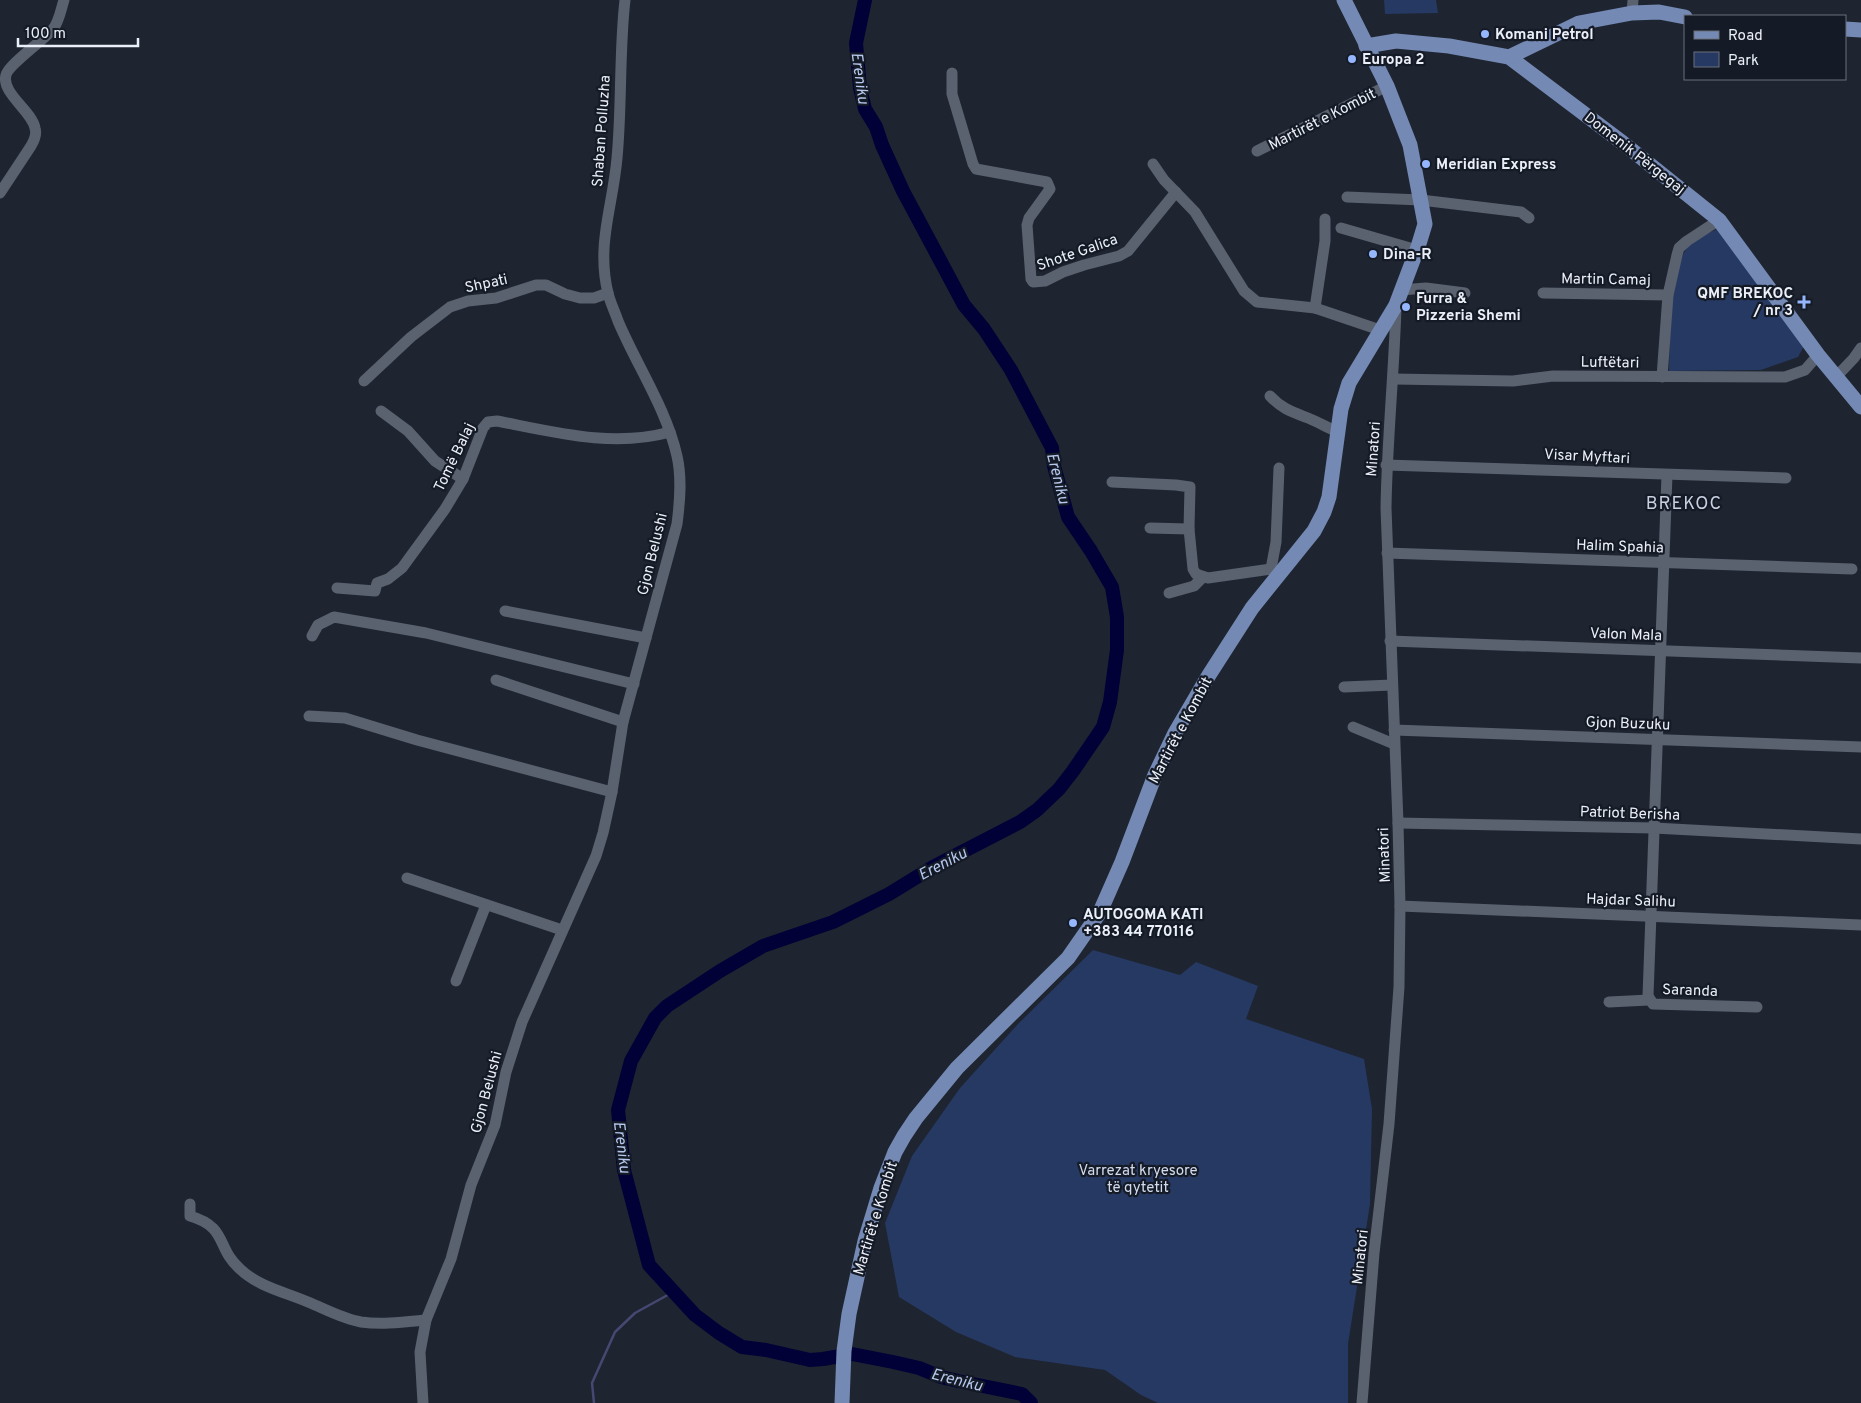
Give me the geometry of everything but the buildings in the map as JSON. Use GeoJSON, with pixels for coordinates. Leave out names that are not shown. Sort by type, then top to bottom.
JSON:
{"type":"FeatureCollection","features":[{"type":"Feature","properties":{"kind":"main road","name":"Martirët e Kombit"},"geometry":{"type":"LineString","coordinates":[[842,1403],[844,1351],[850,1306],[865,1241],[881,1188],[895,1152],[916,1118],[956,1068],[1068,958],[1100,912],[1122,862],[1155,775],[1175,733],[1209,675],[1275,571],[1314,531],[1324,512],[1329,497],[1341,408],[1349,383],[1396,305],[1417,250],[1424,224],[1410,145],[1387,86],[1344,0]]}},
{"type":"Feature","properties":{"kind":"main road"},"geometry":{"type":"LineString","coordinates":[[1509,57],[1579,23],[1632,7],[1684,17]]}},
{"type":"Feature","properties":{"kind":"main road"},"geometry":{"type":"LineString","coordinates":[[1846,29],[1861,30]]}},
{"type":"Feature","properties":{"kind":"main road","name":"Domenik Përgegaj"},"geometry":{"type":"LineString","coordinates":[[1366,46],[1396,41],[1449,46],[1509,57],[1623,143],[1719,220],[1818,355],[1861,407]]}},
{"type":"Feature","properties":{"kind":"street"},"geometry":{"type":"LineString","coordinates":[[0,193],[31,146],[35,138],[36,128],[9,90],[5,76],[8,69],[28,53],[54,27],[64,0]]}},
{"type":"Feature","properties":{"kind":"street","name":"Shaban Polluzha"},"geometry":{"type":"LineString","coordinates":[[608,293],[603,264],[604,239],[617,159],[624,0]]}},
{"type":"Feature","properties":{"kind":"street","name":"Shote Galica"},"geometry":{"type":"LineString","coordinates":[[952,73],[952,94],[976,169],[1047,182],[1049,184],[1050,189],[1026,225],[1031,279],[1033,282],[1045,281],[1063,272],[1119,256],[1128,251],[1176,192]]}},
{"type":"Feature","properties":{"kind":"street","name":"Martirët e Kombit"},"geometry":{"type":"LineString","coordinates":[[1257,151],[1387,86]]}},
{"type":"Feature","properties":{"kind":"street"},"geometry":{"type":"LineString","coordinates":[[1153,164],[1164,180],[1195,212],[1244,291],[1257,302],[1315,308],[1380,330]]}},
{"type":"Feature","properties":{"kind":"street"},"geometry":{"type":"LineString","coordinates":[[1348,197],[1421,200],[1521,212],[1529,218]]}},
{"type":"Feature","properties":{"kind":"street"},"geometry":{"type":"LineString","coordinates":[[1315,308],[1325,220]]}},
{"type":"Feature","properties":{"kind":"street","name":"Martin Camaj"},"geometry":{"type":"LineString","coordinates":[[1662,377],[1668,295],[1680,248],[1694,236],[1719,220]]}},
{"type":"Feature","properties":{"kind":"street"},"geometry":{"type":"LineString","coordinates":[[1342,228],[1417,250]]}},
{"type":"Feature","properties":{"kind":"street","name":"Shpati"},"geometry":{"type":"LineString","coordinates":[[364,381],[411,337],[450,307],[468,301],[496,298],[536,285],[546,285],[565,294],[580,298],[594,298],[608,293]]}},
{"type":"Feature","properties":{"kind":"street"},"geometry":{"type":"LineString","coordinates":[[1402,290],[1426,288],[1465,293]]}},
{"type":"Feature","properties":{"kind":"street","name":"Gjon Belushi"},"geometry":{"type":"LineString","coordinates":[[423,1403],[420,1352],[426,1320],[451,1259],[472,1185],[495,1125],[506,1072],[517,1037],[562,930],[596,856],[612,792],[623,722],[677,524],[679,477],[677,458],[670,432],[629,347],[608,293]]}},
{"type":"Feature","properties":{"kind":"street","name":"Martin Camaj"},"geometry":{"type":"LineString","coordinates":[[1543,293],[1668,295]]}},
{"type":"Feature","properties":{"kind":"street","name":"Minatori"},"geometry":{"type":"LineString","coordinates":[[1362,1403],[1374,1253],[1384,1178],[1396,1047],[1399,987],[1398,823],[1387,553],[1386,465],[1393,379],[1396,305]]}},
{"type":"Feature","properties":{"kind":"street"},"geometry":{"type":"LineString","coordinates":[[1836,377],[1861,348]]}},
{"type":"Feature","properties":{"kind":"street","name":"Luftëtari"},"geometry":{"type":"LineString","coordinates":[[1393,379],[1514,380],[1553,376],[1785,376],[1805,370],[1818,355]]}},
{"type":"Feature","properties":{"kind":"street"},"geometry":{"type":"LineString","coordinates":[[1270,396],[1279,406],[1338,432]]}},
{"type":"Feature","properties":{"kind":"street"},"geometry":{"type":"LineString","coordinates":[[381,411],[408,431],[435,461],[463,479]]}},
{"type":"Feature","properties":{"kind":"street","name":"Tomë Balaj"},"geometry":{"type":"LineString","coordinates":[[337,588],[375,591],[377,583],[402,568],[445,509],[463,479],[483,428],[488,422],[497,421],[563,434],[612,439],[654,436],[670,432]]}},
{"type":"Feature","properties":{"kind":"street","name":"Visar Myftari"},"geometry":{"type":"LineString","coordinates":[[1386,465],[1786,478]]}},
{"type":"Feature","properties":{"kind":"street"},"geometry":{"type":"LineString","coordinates":[[1112,482],[1190,487],[1189,529],[1193,569],[1196,574],[1208,578],[1275,571],[1279,468]]}},
{"type":"Feature","properties":{"kind":"street","name":"Saranda"},"geometry":{"type":"LineString","coordinates":[[1667,475],[1648,996],[1653,1004],[1757,1007]]}},
{"type":"Feature","properties":{"kind":"street"},"geometry":{"type":"LineString","coordinates":[[1150,528],[1189,529]]}},
{"type":"Feature","properties":{"kind":"street","name":"Halim Spahia"},"geometry":{"type":"LineString","coordinates":[[1387,553],[1852,569]]}},
{"type":"Feature","properties":{"kind":"street"},"geometry":{"type":"LineString","coordinates":[[1169,593],[1194,586],[1203,577]]}},
{"type":"Feature","properties":{"kind":"street"},"geometry":{"type":"LineString","coordinates":[[505,611],[646,638]]}},
{"type":"Feature","properties":{"kind":"street"},"geometry":{"type":"LineString","coordinates":[[312,636],[318,625],[334,617],[426,633],[634,684]]}},
{"type":"Feature","properties":{"kind":"street","name":"Valon Mala"},"geometry":{"type":"LineString","coordinates":[[1390,641],[1861,658]]}},
{"type":"Feature","properties":{"kind":"street"},"geometry":{"type":"LineString","coordinates":[[496,680],[623,722]]}},
{"type":"Feature","properties":{"kind":"street"},"geometry":{"type":"LineString","coordinates":[[1344,687],[1392,685]]}},
{"type":"Feature","properties":{"kind":"street"},"geometry":{"type":"LineString","coordinates":[[309,716],[345,718],[445,748],[612,792]]}},
{"type":"Feature","properties":{"kind":"street"},"geometry":{"type":"LineString","coordinates":[[1353,727],[1394,744]]}},
{"type":"Feature","properties":{"kind":"street","name":"Gjon Buzuku"},"geometry":{"type":"LineString","coordinates":[[1394,730],[1861,747]]}},
{"type":"Feature","properties":{"kind":"street","name":"Patriot Berisha"},"geometry":{"type":"LineString","coordinates":[[1398,823],[1654,828],[1861,839]]}},
{"type":"Feature","properties":{"kind":"street"},"geometry":{"type":"LineString","coordinates":[[407,878],[562,930]]}},
{"type":"Feature","properties":{"kind":"street"},"geometry":{"type":"LineString","coordinates":[[456,982],[486,905]]}},
{"type":"Feature","properties":{"kind":"street","name":"Hajdar Salihu"},"geometry":{"type":"LineString","coordinates":[[1400,906],[1861,925]]}},
{"type":"Feature","properties":{"kind":"street"},"geometry":{"type":"LineString","coordinates":[[1610,1002],[1649,1000]]}},
{"type":"Feature","properties":{"kind":"street"},"geometry":{"type":"LineString","coordinates":[[190,1204],[190,1216],[203,1220],[214,1227],[229,1258],[240,1270],[263,1284],[334,1314],[361,1322],[392,1323],[426,1320]]}},
{"type":"Feature","properties":{"kind":"green space"},"geometry":{"type":"Polygon","coordinates":[[[1384,0],[1436,0],[1438,13],[1385,14],[1384,0]]]}},
{"type":"Feature","properties":{"kind":"green space"},"geometry":{"type":"Polygon","coordinates":[[[1717,229],[1804,346],[1798,357],[1761,370],[1669,371],[1670,325],[1674,288],[1682,257],[1688,247],[1694,242],[1717,229]]]}},
{"type":"Feature","properties":{"kind":"green space","name":"Varrezat kryesore të qytetit"},"geometry":{"type":"Polygon","coordinates":[[[1093,950],[1180,975],[1196,962],[1258,986],[1246,1019],[1364,1059],[1372,1109],[1370,1204],[1348,1344],[1348,1403],[1158,1403],[1141,1395],[1105,1370],[1015,1357],[956,1332],[899,1297],[885,1223],[912,1156],[960,1088],[1018,1024],[1093,950]]]}},
{"type":"Feature","properties":{"kind":"waterway","name":"Ereniku"},"geometry":{"type":"LineString","coordinates":[[865,0],[856,43],[860,88],[865,109],[876,127],[903,191],[964,305],[984,329],[1011,370],[1052,448],[1054,466],[1068,517],[1112,587],[1117,617],[1117,650],[1110,702],[1103,727],[1073,771],[1059,789],[1037,810],[1020,822],[933,867],[889,894],[833,922],[763,946],[720,971],[667,1006],[655,1018],[631,1061],[618,1110],[624,1170],[649,1265],[695,1315],[742,1347],[766,1350],[810,1360],[852,1354],[919,1368],[941,1377],[1022,1394],[1031,1403]]}},
{"type":"Feature","properties":{"kind":"waterway"},"geometry":{"type":"LineString","coordinates":[[594,1403],[592,1383],[615,1332],[635,1313],[675,1291]]}},
{"type":"Feature","properties":{"kind":"place","name":"Komani Petrol"},"geometry":{"type":"Point","coordinates":[1485,34]}},
{"type":"Feature","properties":{"kind":"place","name":"Europa 2"},"geometry":{"type":"Point","coordinates":[1352,59]}},
{"type":"Feature","properties":{"kind":"place","name":"Meridian Express"},"geometry":{"type":"Point","coordinates":[1426,164]}},
{"type":"Feature","properties":{"kind":"place","name":"Dina-R"},"geometry":{"type":"Point","coordinates":[1373,254]}},
{"type":"Feature","properties":{"kind":"place","name":"QMF BREKOC / nr 3"},"geometry":{"type":"Point","coordinates":[1804,302]}},
{"type":"Feature","properties":{"kind":"place","name":"Furra & Pizzeria Shemi"},"geometry":{"type":"Point","coordinates":[1406,307]}},
{"type":"Feature","properties":{"kind":"place","name":"AUTOGOMA KATI +383 44 770116"},"geometry":{"type":"Point","coordinates":[1073,923]}},
{"type":"Feature","properties":{"kind":"district","name":"BREKOC"},"geometry":{"type":"Point","coordinates":[1684,503]}}]}
